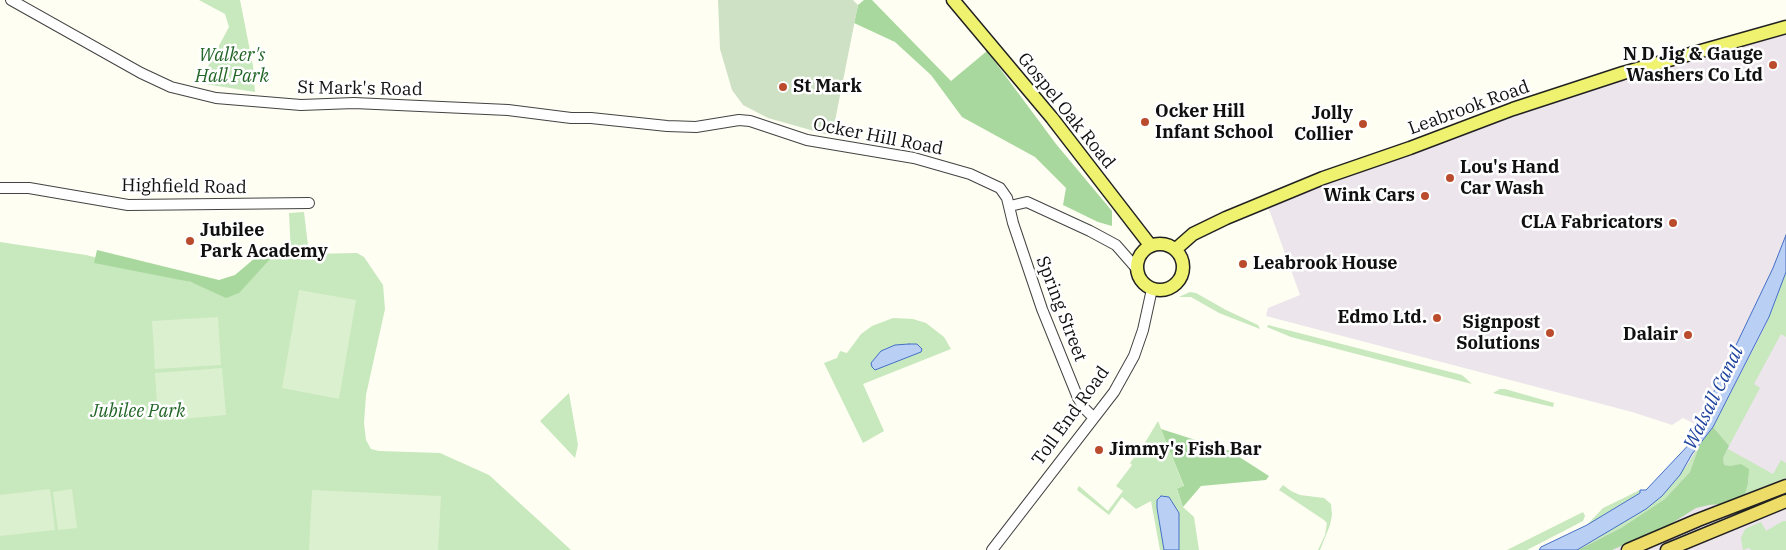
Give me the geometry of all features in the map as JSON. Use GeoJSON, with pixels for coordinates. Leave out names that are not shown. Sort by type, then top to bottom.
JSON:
{"type":"FeatureCollection","features":[{"type":"Feature","properties":{"kind":"highway"},"geometry":{"type":"LineString","coordinates":[[1628,550],[1698,520],[1786,486]]}},
{"type":"Feature","properties":{"kind":"highway"},"geometry":{"type":"LineString","coordinates":[[1667,550],[1786,501]]}},
{"type":"Feature","properties":{"kind":"main road","name":"Gospel Oak Road"},"geometry":{"type":"LineString","coordinates":[[953,0],[1052,118],[1150,245]]}},
{"type":"Feature","properties":{"kind":"main road","name":"Leabrook Road"},"geometry":{"type":"LineString","coordinates":[[1176,249],[1193,234],[1323,178],[1513,109],[1623,74],[1786,27]]}},
{"type":"Feature","properties":{"kind":"main road"},"geometry":{"type":"LineString","coordinates":[[1156,243],[1167,244],[1176,249],[1182,257],[1184,266],[1182,276],[1170,288],[1152,289],[1139,278],[1137,269],[1139,257],[1150,245],[1156,243]]}},
{"type":"Feature","properties":{"kind":"street","name":"St Mark's Road"},"geometry":{"type":"LineString","coordinates":[[11,0],[141,73],[171,87],[216,98],[301,105],[354,103],[508,110],[571,118],[591,118],[667,126],[696,127],[730,121]]}},
{"type":"Feature","properties":{"kind":"street","name":"Ocker Hill Road"},"geometry":{"type":"LineString","coordinates":[[730,121],[750,121],[807,140],[914,158],[947,167],[970,174],[1000,188],[1010,206]]}},
{"type":"Feature","properties":{"kind":"street","name":"Highfield Road"},"geometry":{"type":"LineString","coordinates":[[0,188],[37,189],[128,205],[308,203]]}},
{"type":"Feature","properties":{"kind":"street"},"geometry":{"type":"LineString","coordinates":[[1010,206],[1027,202],[1090,231],[1116,245],[1137,269]]}},
{"type":"Feature","properties":{"kind":"street","name":"Spring Street"},"geometry":{"type":"LineString","coordinates":[[1010,206],[1013,223],[1042,309],[1078,398],[1084,408],[1094,418]]}},
{"type":"Feature","properties":{"kind":"street","name":"Toll End Road"},"geometry":{"type":"LineString","coordinates":[[992,550],[1114,392],[1134,356],[1144,330],[1152,289]]}},
{"type":"Feature","properties":{"kind":"shaded area"},"geometry":{"type":"Polygon","coordinates":[[[1786,27],[1786,550],[1555,550],[1672,474],[1702,428],[1683,418],[1672,425],[1632,412],[1266,316],[1268,308],[1300,295],[1270,212],[1264,203],[1400,150],[1786,27]]]}},
{"type":"Feature","properties":{"kind":"green space","name":"Walker's Hall Park"},"geometry":{"type":"Polygon","coordinates":[[[199,0],[240,0],[253,66],[255,92],[199,83],[229,27],[225,14],[199,0]]]}},
{"type":"Feature","properties":{"kind":"green space"},"geometry":{"type":"Polygon","coordinates":[[[718,0],[853,0],[858,5],[832,136],[768,118],[743,105],[732,90],[720,49],[718,0]]]}},
{"type":"Feature","properties":{"kind":"green space"},"geometry":{"type":"Polygon","coordinates":[[[864,0],[872,0],[951,81],[987,51],[1056,144],[1112,211],[1112,226],[1098,222],[1063,205],[1066,188],[1035,157],[962,117],[931,75],[895,42],[854,23],[858,5],[864,0]]]}},
{"type":"Feature","properties":{"kind":"green space","name":"Jubilee Park"},"geometry":{"type":"Polygon","coordinates":[[[304,212],[309,254],[357,253],[364,257],[383,285],[385,309],[366,395],[364,423],[366,440],[371,449],[379,451],[440,453],[489,475],[571,550],[0,550],[0,242],[86,255],[229,292],[267,254],[291,255],[289,213],[304,212]]]}},
{"type":"Feature","properties":{"kind":"green space"},"geometry":{"type":"Polygon","coordinates":[[[97,250],[219,280],[235,275],[262,252],[267,254],[270,259],[239,293],[226,298],[191,282],[94,263],[97,250]]]}},
{"type":"Feature","properties":{"kind":"green space"},"geometry":{"type":"Polygon","coordinates":[[[1786,272],[1786,337],[1781,334],[1754,384],[1760,388],[1729,446],[1713,427],[1766,325],[1786,272]]]}},
{"type":"Feature","properties":{"kind":"green space"},"geometry":{"type":"Polygon","coordinates":[[[299,290],[356,300],[339,399],[282,388],[299,290]]]}},
{"type":"Feature","properties":{"kind":"green space"},"geometry":{"type":"Polygon","coordinates":[[[1190,292],[1196,293],[1258,325],[1260,329],[1219,313],[1191,297],[1179,297],[1190,292]]]}},
{"type":"Feature","properties":{"kind":"green space"},"geometry":{"type":"Polygon","coordinates":[[[218,317],[221,365],[155,369],[152,321],[218,317]]]}},
{"type":"Feature","properties":{"kind":"green space"},"geometry":{"type":"Polygon","coordinates":[[[893,318],[913,319],[926,323],[944,337],[951,349],[863,384],[884,431],[863,443],[824,363],[837,358],[840,351],[847,353],[861,334],[872,326],[893,318]]]}},
{"type":"Feature","properties":{"kind":"green space"},"geometry":{"type":"Polygon","coordinates":[[[1268,325],[1462,375],[1472,384],[1291,337],[1267,327],[1268,325]]]}},
{"type":"Feature","properties":{"kind":"green space"},"geometry":{"type":"Polygon","coordinates":[[[222,368],[226,415],[158,421],[155,373],[222,368]]]}},
{"type":"Feature","properties":{"kind":"green space"},"geometry":{"type":"Polygon","coordinates":[[[1500,389],[1554,403],[1553,407],[1493,393],[1500,389]]]}},
{"type":"Feature","properties":{"kind":"green space"},"geometry":{"type":"Polygon","coordinates":[[[569,393],[578,445],[575,458],[540,421],[569,393]]]}},
{"type":"Feature","properties":{"kind":"green space"},"geometry":{"type":"Polygon","coordinates":[[[1158,421],[1184,487],[1177,490],[1183,507],[1194,517],[1199,550],[1179,550],[1179,513],[1169,497],[1164,550],[1160,550],[1151,501],[1136,509],[1122,497],[1109,515],[1077,490],[1079,486],[1108,511],[1123,491],[1116,486],[1132,465],[1130,463],[1158,421]]]}},
{"type":"Feature","properties":{"kind":"green space"},"geometry":{"type":"Polygon","coordinates":[[[1713,427],[1729,446],[1723,458],[1724,465],[1741,464],[1749,469],[1748,483],[1745,494],[1740,496],[1741,499],[1730,503],[1696,508],[1669,525],[1612,550],[1578,550],[1621,528],[1665,499],[1690,472],[1700,444],[1713,427]]]}},
{"type":"Feature","properties":{"kind":"green space"},"geometry":{"type":"Polygon","coordinates":[[[1161,429],[1230,451],[1269,476],[1266,480],[1201,486],[1183,507],[1177,489],[1184,486],[1161,429]]]}},
{"type":"Feature","properties":{"kind":"green space"},"geometry":{"type":"Polygon","coordinates":[[[1700,444],[1690,472],[1665,499],[1621,528],[1577,550],[1601,535],[1686,467],[1700,444]]]}},
{"type":"Feature","properties":{"kind":"green space"},"geometry":{"type":"Polygon","coordinates":[[[1728,449],[1773,474],[1781,460],[1786,463],[1786,478],[1745,494],[1749,478],[1731,466],[1724,465],[1723,458],[1728,449]]]}},
{"type":"Feature","properties":{"kind":"green space"},"geometry":{"type":"Polygon","coordinates":[[[1283,485],[1300,495],[1324,498],[1331,504],[1332,515],[1330,525],[1320,550],[1318,550],[1325,535],[1327,523],[1279,490],[1283,485]]]}},
{"type":"Feature","properties":{"kind":"green space"},"geometry":{"type":"Polygon","coordinates":[[[50,489],[55,530],[0,536],[0,495],[50,489]]]}},
{"type":"Feature","properties":{"kind":"green space"},"geometry":{"type":"Polygon","coordinates":[[[72,489],[77,528],[58,530],[53,492],[72,489]]]}},
{"type":"Feature","properties":{"kind":"green space"},"geometry":{"type":"Polygon","coordinates":[[[312,490],[441,496],[438,550],[309,550],[312,490]]]}},
{"type":"Feature","properties":{"kind":"green space"},"geometry":{"type":"Polygon","coordinates":[[[1640,490],[1640,493],[1587,525],[1603,508],[1640,490]]]}},
{"type":"Feature","properties":{"kind":"green space"},"geometry":{"type":"Polygon","coordinates":[[[1583,512],[1585,516],[1583,521],[1527,550],[1507,550],[1583,512]]]}},
{"type":"Feature","properties":{"kind":"green space"},"geometry":{"type":"Polygon","coordinates":[[[1786,521],[1786,550],[1751,550],[1749,548],[1743,550],[1741,538],[1745,529],[1761,522],[1766,531],[1786,521]]]}},
{"type":"Feature","properties":{"kind":"water","name":"Walsall Canal"},"geometry":{"type":"Polygon","coordinates":[[[1786,235],[1786,272],[1769,317],[1713,427],[1692,454],[1680,475],[1662,496],[1646,509],[1577,550],[1539,550],[1541,547],[1587,525],[1640,493],[1640,490],[1646,490],[1696,437],[1703,414],[1773,268],[1786,235]]]}},
{"type":"Feature","properties":{"kind":"water"},"geometry":{"type":"Polygon","coordinates":[[[917,344],[922,349],[921,352],[875,370],[872,367],[871,363],[881,351],[895,345],[917,344]]]}},
{"type":"Feature","properties":{"kind":"water"},"geometry":{"type":"Polygon","coordinates":[[[1161,496],[1169,497],[1179,513],[1179,550],[1164,550],[1157,508],[1157,500],[1161,496]]]}},
{"type":"Feature","properties":{"kind":"place","name":"N D Jig & Gauge Washers Co Ltd"},"geometry":{"type":"Point","coordinates":[1773,65]}},
{"type":"Feature","properties":{"kind":"place","name":"St Mark"},"geometry":{"type":"Point","coordinates":[783,87]}},
{"type":"Feature","properties":{"kind":"place","name":"Ocker Hill Infant School"},"geometry":{"type":"Point","coordinates":[1145,122]}},
{"type":"Feature","properties":{"kind":"place","name":"Jolly Collier"},"geometry":{"type":"Point","coordinates":[1363,124]}},
{"type":"Feature","properties":{"kind":"place","name":"Lou's Hand Car Wash"},"geometry":{"type":"Point","coordinates":[1450,178]}},
{"type":"Feature","properties":{"kind":"place","name":"Wink Cars"},"geometry":{"type":"Point","coordinates":[1425,196]}},
{"type":"Feature","properties":{"kind":"place","name":"CLA Fabricators"},"geometry":{"type":"Point","coordinates":[1673,223]}},
{"type":"Feature","properties":{"kind":"place","name":"Jubilee Park Academy"},"geometry":{"type":"Point","coordinates":[190,241]}},
{"type":"Feature","properties":{"kind":"place","name":"Leabrook House"},"geometry":{"type":"Point","coordinates":[1243,264]}},
{"type":"Feature","properties":{"kind":"place","name":"Edmo Ltd."},"geometry":{"type":"Point","coordinates":[1437,318]}},
{"type":"Feature","properties":{"kind":"place","name":"Signpost Solutions"},"geometry":{"type":"Point","coordinates":[1550,333]}},
{"type":"Feature","properties":{"kind":"place","name":"Dalair"},"geometry":{"type":"Point","coordinates":[1688,335]}},
{"type":"Feature","properties":{"kind":"place","name":"Jimmy's Fish Bar"},"geometry":{"type":"Point","coordinates":[1099,450]}}]}
